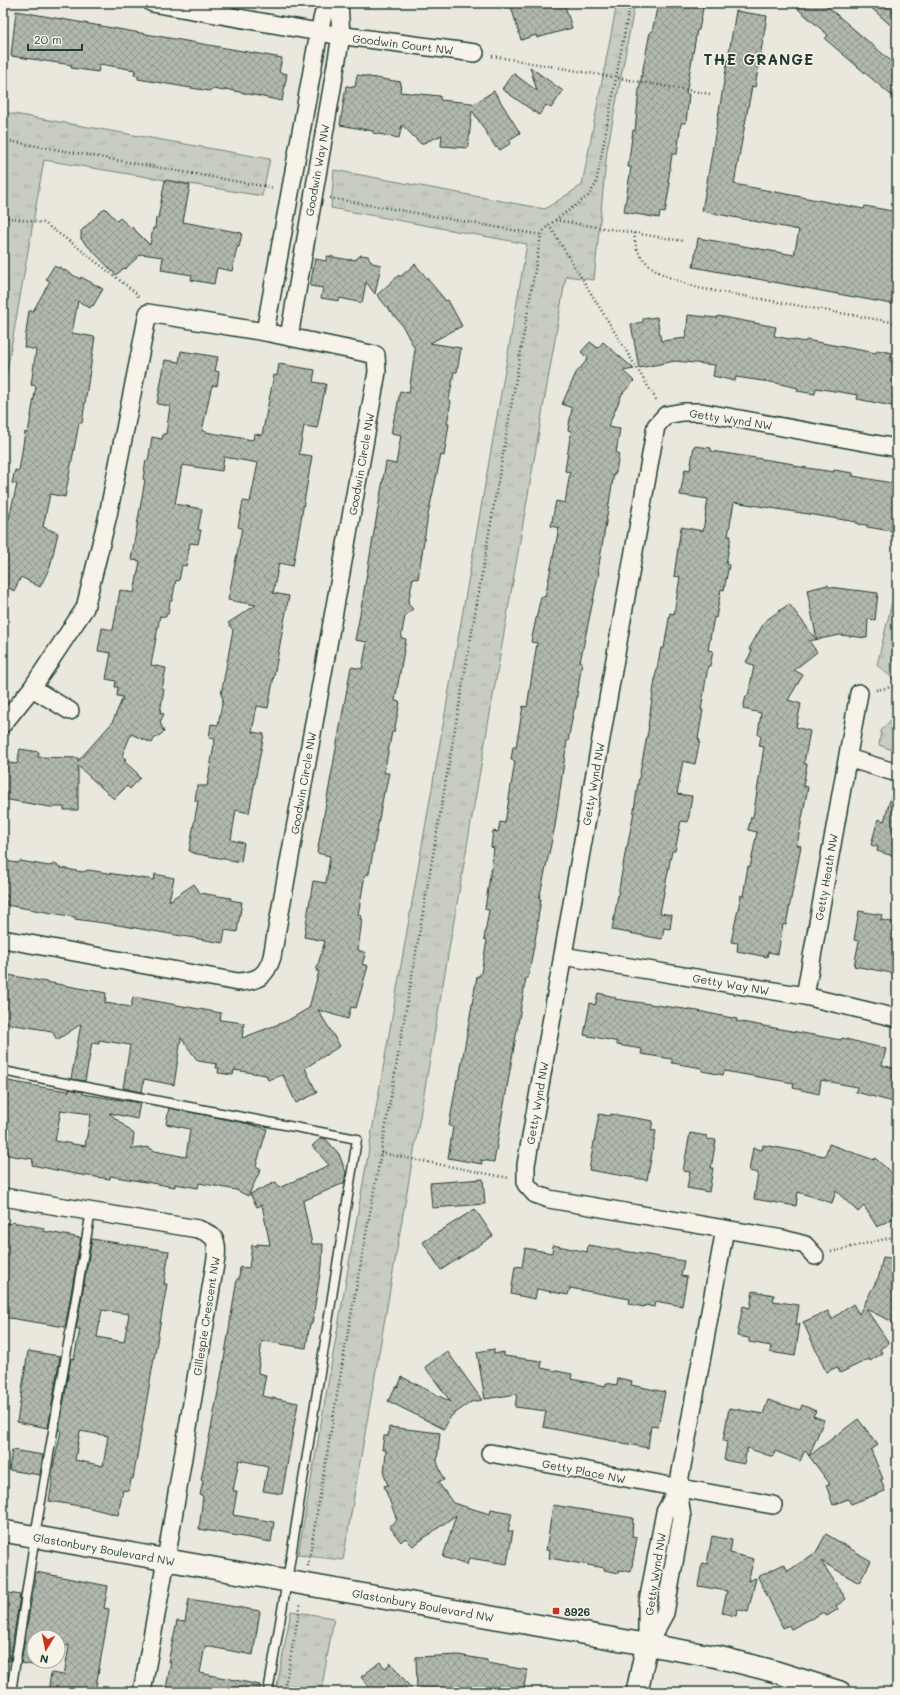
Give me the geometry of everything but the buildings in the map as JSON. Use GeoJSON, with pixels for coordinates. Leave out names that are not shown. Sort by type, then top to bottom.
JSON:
{"type":"FeatureCollection","features":[{"type":"Feature","properties":{"kind":"street","name":"Goodwin Court NW"},"geometry":{"type":"LineString","coordinates":[[152,3],[330,34],[475,53]]}},
{"type":"Feature","properties":{"kind":"street","name":"Goodwin Way NW"},"geometry":{"type":"LineString","coordinates":[[289,337],[330,34],[326,3]]}},
{"type":"Feature","properties":{"kind":"street","name":"Goodwin Way NW"},"geometry":{"type":"LineString","coordinates":[[265,332],[330,34],[339,3]]}},
{"type":"Feature","properties":{"kind":"street","name":"Goodwin Circle NW"},"geometry":{"type":"LineString","coordinates":[[3,939],[238,982],[251,981],[261,976],[268,968],[272,957],[377,372],[376,354],[265,332],[148,313]]}},
{"type":"Feature","properties":{"kind":"street"},"geometry":{"type":"LineString","coordinates":[[3,724],[32,688],[85,608],[108,515],[148,313]]}},
{"type":"Feature","properties":{"kind":"street","name":"Getty Wynd NW"},"geometry":{"type":"LineString","coordinates":[[526,1178],[526,1165],[656,426],[666,415],[683,412],[701,412],[897,448]]}},
{"type":"Feature","properties":{"kind":"street"},"geometry":{"type":"LineString","coordinates":[[32,688],[70,711]]}},
{"type":"Feature","properties":{"kind":"street","name":"Getty Heath NW"},"geometry":{"type":"LineString","coordinates":[[805,996],[859,693]]}},
{"type":"Feature","properties":{"kind":"street"},"geometry":{"type":"LineString","coordinates":[[848,758],[897,773]]}},
{"type":"Feature","properties":{"kind":"street","name":"Getty Way NW"},"geometry":{"type":"LineString","coordinates":[[563,956],[805,996],[897,1018]]}},
{"type":"Feature","properties":{"kind":"street"},"geometry":{"type":"LineString","coordinates":[[526,1178],[526,1184],[535,1194],[549,1199],[783,1239],[805,1245],[815,1256]]}},
{"type":"Feature","properties":{"kind":"street","name":"Gillespie Crescent NW"},"geometry":{"type":"LineString","coordinates":[[3,1197],[198,1229],[208,1232],[215,1239],[217,1247],[166,1560],[142,1692]]}},
{"type":"Feature","properties":{"kind":"street","name":"Getty Wynd NW"},"geometry":{"type":"LineString","coordinates":[[647,1644],[647,1607],[664,1519],[678,1488],[725,1229]]}},
{"type":"Feature","properties":{"kind":"street","name":"Getty Place NW"},"geometry":{"type":"LineString","coordinates":[[490,1453],[678,1488]]}},
{"type":"Feature","properties":{"kind":"street"},"geometry":{"type":"LineString","coordinates":[[678,1488],[773,1505]]}},
{"type":"Feature","properties":{"kind":"street","name":"Glastonbury Boulevard NW"},"geometry":{"type":"LineString","coordinates":[[3,1530],[718,1657],[773,1671],[840,1692]]}},
{"type":"Feature","properties":{"kind":"street"},"geometry":{"type":"LineString","coordinates":[[637,1692],[647,1644]]}},
{"type":"Feature","properties":{"kind":"lane"},"geometry":{"type":"LineString","coordinates":[[3,1072],[357,1140],[296,1583],[268,1692]]}},
{"type":"Feature","properties":{"kind":"lane"},"geometry":{"type":"LineString","coordinates":[[11,1692],[35,1536],[91,1211]]}},
{"type":"Feature","properties":{"kind":"path"},"geometry":{"type":"LineString","coordinates":[[3,27],[7,3]]}},
{"type":"Feature","properties":{"kind":"path"},"geometry":{"type":"LineString","coordinates":[[284,1692],[296,1583],[344,1354],[381,1153],[541,235],[544,230],[555,220],[588,196],[596,184],[630,3]]}},
{"type":"Feature","properties":{"kind":"path"},"geometry":{"type":"LineString","coordinates":[[475,53],[710,94]]}},
{"type":"Feature","properties":{"kind":"path"},"geometry":{"type":"LineString","coordinates":[[3,140],[270,187]]}},
{"type":"Feature","properties":{"kind":"path"},"geometry":{"type":"LineString","coordinates":[[328,198],[541,235]]}},
{"type":"Feature","properties":{"kind":"path"},"geometry":{"type":"LineString","coordinates":[[3,217],[44,223],[136,293],[148,313]]}},
{"type":"Feature","properties":{"kind":"path"},"geometry":{"type":"LineString","coordinates":[[555,220],[683,241]]}},
{"type":"Feature","properties":{"kind":"path"},"geometry":{"type":"LineString","coordinates":[[549,225],[666,415]]}},
{"type":"Feature","properties":{"kind":"path"},"geometry":{"type":"LineString","coordinates":[[634,233],[636,248],[649,265],[676,279],[698,288],[897,323]]}},
{"type":"Feature","properties":{"kind":"path"},"geometry":{"type":"LineString","coordinates":[[859,693],[897,686]]}},
{"type":"Feature","properties":{"kind":"path"},"geometry":{"type":"LineString","coordinates":[[381,1153],[510,1178],[526,1178]]}},
{"type":"Feature","properties":{"kind":"path"},"geometry":{"type":"LineString","coordinates":[[815,1256],[897,1236]]}},
{"type":"Feature","properties":{"kind":"green space"},"geometry":{"type":"Polygon","coordinates":[[[617,3],[635,3],[607,151],[594,280],[566,276],[343,1560],[298,1555],[527,244],[331,208],[334,170],[545,209],[582,185],[617,3]]]}},
{"type":"Feature","properties":{"kind":"green space"},"geometry":{"type":"Polygon","coordinates":[[[3,112],[270,159],[262,196],[44,160],[3,394],[3,112]]]}},
{"type":"Feature","properties":{"kind":"green space"},"geometry":{"type":"Polygon","coordinates":[[[897,581],[897,682],[877,665],[897,581]]]}},
{"type":"Feature","properties":{"kind":"green space"},"geometry":{"type":"Polygon","coordinates":[[[897,713],[897,752],[879,745],[881,731],[897,713]]]}},
{"type":"Feature","properties":{"kind":"green space"},"geometry":{"type":"Polygon","coordinates":[[[291,1611],[334,1618],[321,1692],[276,1692],[291,1611]]]}},
{"type":"Feature","properties":{"kind":"place","name":"8926"},"geometry":{"type":"Point","coordinates":[556,1611]}},
{"type":"Feature","properties":{"kind":"district","name":"THE GRANGE"},"geometry":{"type":"Point","coordinates":[759,59]}}]}
